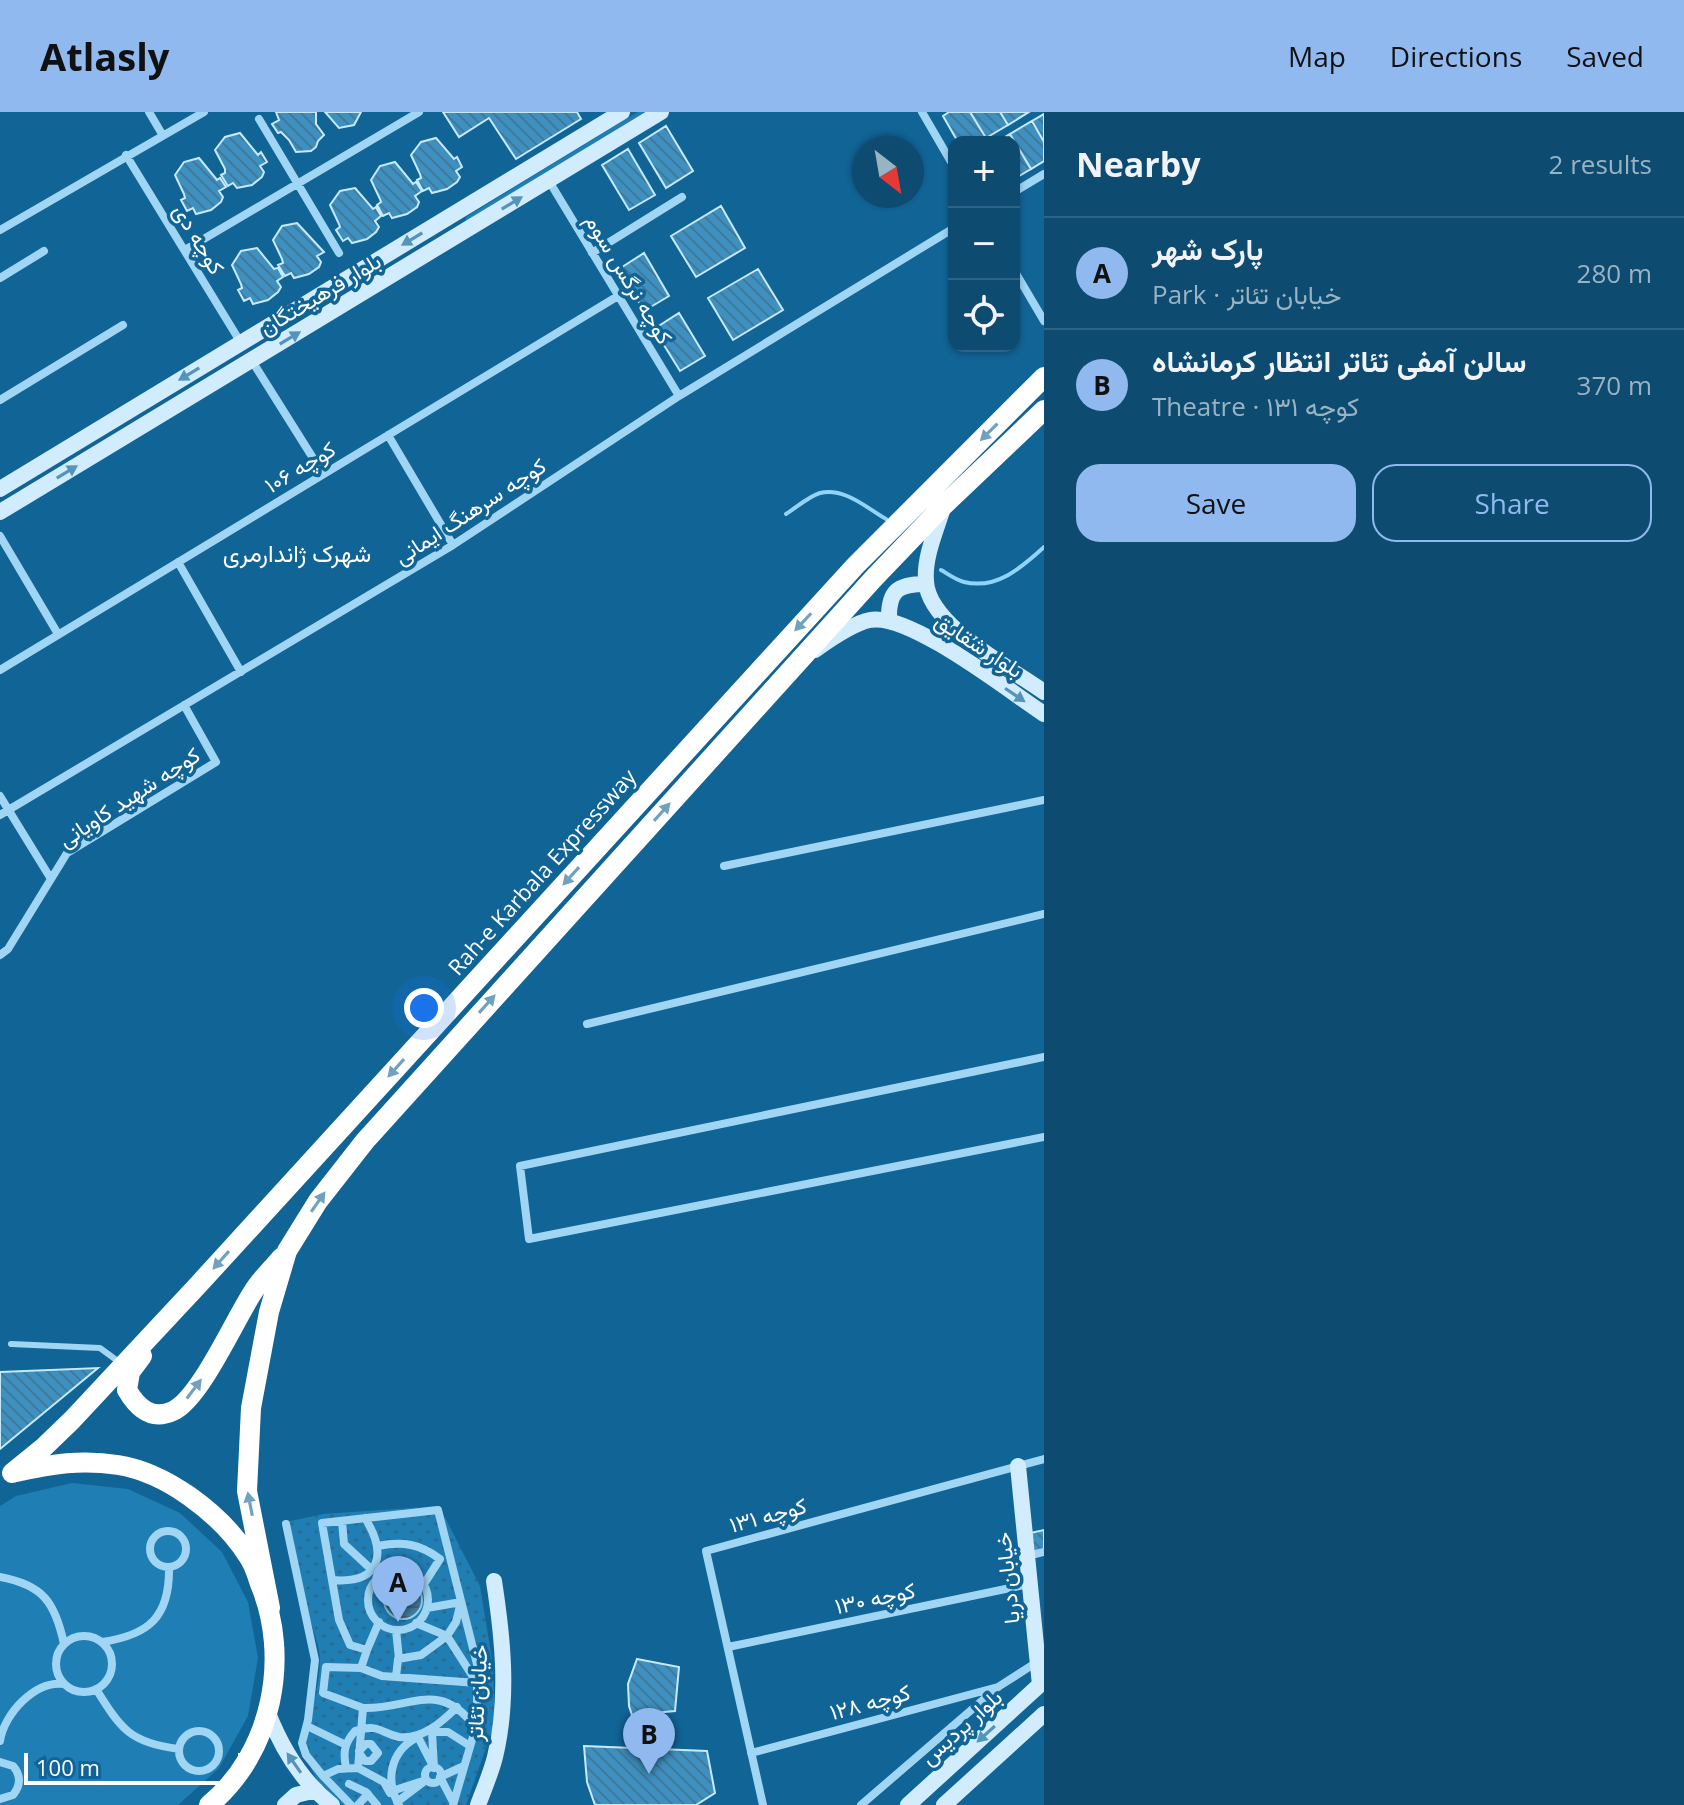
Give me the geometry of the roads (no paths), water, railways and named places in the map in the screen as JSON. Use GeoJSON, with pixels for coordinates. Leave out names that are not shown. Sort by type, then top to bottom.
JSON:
{"type":"FeatureCollection","features":[{"type":"Feature","properties":{"kind":"highway","name":"Rah-e Karbala Expressway"},"geometry":{"type":"LineString","coordinates":[[6,1476],[44,1447],[72,1420],[837,586],[1044,377]]}},
{"type":"Feature","properties":{"kind":"highway"},"geometry":{"type":"LineString","coordinates":[[199,1284],[130,1372],[127,1390],[137,1406],[153,1415],[173,1411],[192,1395],[254,1289],[287,1251],[318,1201],[365,1141],[943,506],[1044,410]]}},
{"type":"Feature","properties":{"kind":"highway"},"geometry":{"type":"LineString","coordinates":[[209,1805],[246,1762],[268,1713],[276,1660],[270,1608],[247,1491],[250,1422],[269,1312],[287,1251]]}},
{"type":"Feature","properties":{"kind":"highway"},"geometry":{"type":"LineString","coordinates":[[6,1476],[65,1461],[120,1465],[171,1483],[216,1515],[250,1558],[270,1608]]}},
{"type":"Feature","properties":{"kind":"main road","name":"بلوار فرهیختگان"},"geometry":{"type":"LineString","coordinates":[[0,489],[622,112]]}},
{"type":"Feature","properties":{"kind":"main road","name":"بلوار فرهیختگان"},"geometry":{"type":"LineString","coordinates":[[0,512],[661,112]]}},
{"type":"Feature","properties":{"kind":"main road","name":"بلوار شقایق"},"geometry":{"type":"LineString","coordinates":[[943,506],[929,556],[926,584],[929,599],[947,624],[1044,692]]}},
{"type":"Feature","properties":{"kind":"main road"},"geometry":{"type":"LineString","coordinates":[[801,659],[835,637],[870,620],[889,621],[888,605],[894,592],[906,584],[926,584]]}},
{"type":"Feature","properties":{"kind":"main road","name":"بلوار شقایق"},"geometry":{"type":"LineString","coordinates":[[889,621],[922,633],[1044,714]]}},
{"type":"Feature","properties":{"kind":"main road","name":"خیابان دریا"},"geometry":{"type":"LineString","coordinates":[[1018,1466],[1030,1584],[1039,1615],[1038,1662],[1042,1683]]}},
{"type":"Feature","properties":{"kind":"main road","name":"خیابان تئاتر"},"geometry":{"type":"LineString","coordinates":[[478,1805],[495,1757],[503,1697],[502,1633],[494,1581]]}},
{"type":"Feature","properties":{"kind":"main road","name":"بلوار پردیس"},"geometry":{"type":"LineString","coordinates":[[908,1805],[1042,1683]]}},
{"type":"Feature","properties":{"kind":"main road"},"geometry":{"type":"LineString","coordinates":[[268,1713],[280,1744],[297,1770],[319,1783],[332,1805]]}},
{"type":"Feature","properties":{"kind":"main road","name":"بلوار پردیس"},"geometry":{"type":"LineString","coordinates":[[944,1805],[1044,1714]]}},
{"type":"Feature","properties":{"kind":"main road"},"geometry":{"type":"LineString","coordinates":[[285,1805],[296,1795],[319,1783]]}},
{"type":"Feature","properties":{"kind":"street"},"geometry":{"type":"LineString","coordinates":[[149,112],[162,134]]}},
{"type":"Feature","properties":{"kind":"street"},"geometry":{"type":"LineString","coordinates":[[0,230],[204,112]]}},
{"type":"Feature","properties":{"kind":"street"},"geometry":{"type":"LineString","coordinates":[[185,250],[419,112]]}},
{"type":"Feature","properties":{"kind":"street"},"geometry":{"type":"LineString","coordinates":[[922,112],[948,157]]}},
{"type":"Feature","properties":{"kind":"street"},"geometry":{"type":"LineString","coordinates":[[259,119],[339,253]]}},
{"type":"Feature","properties":{"kind":"street","name":"کوچه دی"},"geometry":{"type":"LineString","coordinates":[[126,155],[241,343]]}},
{"type":"Feature","properties":{"kind":"street"},"geometry":{"type":"LineString","coordinates":[[1020,188],[1044,174]]}},
{"type":"Feature","properties":{"kind":"street","name":"کوچه نرگس سوم"},"geometry":{"type":"LineString","coordinates":[[549,181],[679,396]]}},
{"type":"Feature","properties":{"kind":"street"},"geometry":{"type":"LineString","coordinates":[[592,253],[682,197]]}},
{"type":"Feature","properties":{"kind":"street","name":"کوچه سرهنگ ایمانی"},"geometry":{"type":"LineString","coordinates":[[0,815],[453,545],[679,396],[948,232]]}},
{"type":"Feature","properties":{"kind":"street"},"geometry":{"type":"LineString","coordinates":[[0,278],[44,251]]}},
{"type":"Feature","properties":{"kind":"street"},"geometry":{"type":"LineString","coordinates":[[1020,280],[1044,321]]}},
{"type":"Feature","properties":{"kind":"street","name":"کوچه ۱۰۶"},"geometry":{"type":"LineString","coordinates":[[0,670],[618,296]]}},
{"type":"Feature","properties":{"kind":"street"},"geometry":{"type":"LineString","coordinates":[[0,400],[123,325]]}},
{"type":"Feature","properties":{"kind":"street"},"geometry":{"type":"LineString","coordinates":[[252,361],[323,474]]}},
{"type":"Feature","properties":{"kind":"street"},"geometry":{"type":"LineString","coordinates":[[388,435],[453,545]]}},
{"type":"Feature","properties":{"kind":"street"},"geometry":{"type":"LineString","coordinates":[[0,536],[58,634]]}},
{"type":"Feature","properties":{"kind":"street"},"geometry":{"type":"LineString","coordinates":[[178,562],[241,672]]}},
{"type":"Feature","properties":{"kind":"street","name":"کوچه شهید کاویانی"},"geometry":{"type":"LineString","coordinates":[[0,955],[8,949],[67,853],[216,762],[184,705]]}},
{"type":"Feature","properties":{"kind":"street"},"geometry":{"type":"LineString","coordinates":[[0,796],[51,879]]}},
{"type":"Feature","properties":{"kind":"street"},"geometry":{"type":"LineString","coordinates":[[724,866],[1044,800]]}},
{"type":"Feature","properties":{"kind":"street"},"geometry":{"type":"LineString","coordinates":[[587,1024],[1044,914]]}},
{"type":"Feature","properties":{"kind":"street"},"geometry":{"type":"LineString","coordinates":[[1044,1057],[520,1166],[529,1239],[1044,1137]]}},
{"type":"Feature","properties":{"kind":"street","name":"کوچه ۱۳۱"},"geometry":{"type":"LineString","coordinates":[[763,1805],[706,1551],[1044,1459]]}},
{"type":"Feature","properties":{"kind":"street"},"geometry":{"type":"LineString","coordinates":[[367,1650],[350,1645],[339,1620],[322,1523],[438,1510],[477,1664],[475,1727],[453,1804]]}},
{"type":"Feature","properties":{"kind":"street"},"geometry":{"type":"LineString","coordinates":[[350,1581],[371,1569],[377,1559],[378,1546],[365,1518]]}},
{"type":"Feature","properties":{"kind":"street"},"geometry":{"type":"LineString","coordinates":[[342,1521],[344,1544],[371,1569]]}},
{"type":"Feature","properties":{"kind":"street"},"geometry":{"type":"LineString","coordinates":[[286,1524],[315,1660],[302,1743],[319,1783],[351,1805]]}},
{"type":"Feature","properties":{"kind":"street"},"geometry":{"type":"LineString","coordinates":[[166,1531],[177,1533],[186,1547],[183,1559],[169,1567],[157,1564],[150,1553],[152,1541],[166,1531]]}},
{"type":"Feature","properties":{"kind":"street"},"geometry":{"type":"LineString","coordinates":[[378,1546],[404,1543],[427,1550],[440,1559]]}},
{"type":"Feature","properties":{"kind":"street"},"geometry":{"type":"LineString","coordinates":[[326,1548],[344,1544]]}},
{"type":"Feature","properties":{"kind":"street"},"geometry":{"type":"LineString","coordinates":[[424,1584],[448,1551]]}},
{"type":"Feature","properties":{"kind":"street"},"geometry":{"type":"LineString","coordinates":[[1027,1556],[1044,1552]]}},
{"type":"Feature","properties":{"kind":"street"},"geometry":{"type":"LineString","coordinates":[[377,1559],[386,1573]]}},
{"type":"Feature","properties":{"kind":"street"},"geometry":{"type":"LineString","coordinates":[[102,1642],[133,1636],[150,1625],[165,1600],[169,1567]]}},
{"type":"Feature","properties":{"kind":"street"},"geometry":{"type":"LineString","coordinates":[[399,1570],[409,1572],[424,1584],[427,1608],[416,1623],[396,1630],[379,1622],[371,1613],[368,1604],[371,1588],[386,1573],[399,1570]]}},
{"type":"Feature","properties":{"kind":"street"},"geometry":{"type":"LineString","coordinates":[[0,1577],[28,1583],[47,1599],[57,1617],[64,1644]]}},
{"type":"Feature","properties":{"kind":"street"},"geometry":{"type":"LineString","coordinates":[[332,1580],[350,1581],[371,1588]]}},
{"type":"Feature","properties":{"kind":"street","name":"کوچه ۱۳۰"},"geometry":{"type":"LineString","coordinates":[[728,1647],[1030,1584]]}},
{"type":"Feature","properties":{"kind":"street"},"geometry":{"type":"LineString","coordinates":[[427,1608],[461,1602]]}},
{"type":"Feature","properties":{"kind":"street"},"geometry":{"type":"LineString","coordinates":[[399,1659],[421,1655],[447,1636],[456,1622],[461,1602]]}},
{"type":"Feature","properties":{"kind":"street"},"geometry":{"type":"LineString","coordinates":[[361,1668],[379,1622]]}},
{"type":"Feature","properties":{"kind":"street"},"geometry":{"type":"LineString","coordinates":[[416,1623],[447,1636],[477,1683]]}},
{"type":"Feature","properties":{"kind":"street"},"geometry":{"type":"LineString","coordinates":[[396,1630],[399,1659],[396,1677]]}},
{"type":"Feature","properties":{"kind":"street"},"geometry":{"type":"LineString","coordinates":[[79,1636],[97,1638],[102,1642],[110,1651],[112,1670],[108,1679],[96,1689],[83,1693],[64,1684],[56,1669],[56,1660],[64,1644],[79,1636]]}},
{"type":"Feature","properties":{"kind":"street"},"geometry":{"type":"LineString","coordinates":[[861,1805],[998,1687],[1038,1662]]}},
{"type":"Feature","properties":{"kind":"street"},"geometry":{"type":"LineString","coordinates":[[475,1727],[457,1707],[418,1699],[382,1709],[363,1708],[323,1693],[326,1667],[361,1668],[382,1676],[477,1683]]}},
{"type":"Feature","properties":{"kind":"street"},"geometry":{"type":"LineString","coordinates":[[0,1741],[1,1731],[20,1704],[49,1685],[64,1684]]}},
{"type":"Feature","properties":{"kind":"street","name":"کوچه ۱۲۸"},"geometry":{"type":"LineString","coordinates":[[751,1753],[998,1687]]}},
{"type":"Feature","properties":{"kind":"street"},"geometry":{"type":"LineString","coordinates":[[96,1689],[120,1724],[132,1735],[151,1745],[179,1749]]}},
{"type":"Feature","properties":{"kind":"street"},"geometry":{"type":"LineString","coordinates":[[346,1768],[346,1745],[355,1731],[375,1728],[408,1737],[432,1728],[457,1707]]}},
{"type":"Feature","properties":{"kind":"street"},"geometry":{"type":"LineString","coordinates":[[363,1708],[360,1768],[353,1786],[373,1800]]}},
{"type":"Feature","properties":{"kind":"street"},"geometry":{"type":"LineString","coordinates":[[307,1726],[346,1745]]}},
{"type":"Feature","properties":{"kind":"street"},"geometry":{"type":"LineString","coordinates":[[199,1731],[216,1740],[219,1752],[214,1765],[195,1771],[183,1764],[179,1749],[187,1735],[199,1731]]}},
{"type":"Feature","properties":{"kind":"street"},"geometry":{"type":"LineString","coordinates":[[391,1791],[392,1767],[407,1742],[432,1732],[448,1732],[470,1746]]}},
{"type":"Feature","properties":{"kind":"street"},"geometry":{"type":"LineString","coordinates":[[432,1732],[434,1768]]}},
{"type":"Feature","properties":{"kind":"street"},"geometry":{"type":"LineString","coordinates":[[418,1737],[434,1768],[440,1772],[453,1804]]}},
{"type":"Feature","properties":{"kind":"street"},"geometry":{"type":"LineString","coordinates":[[0,1762],[13,1766],[20,1777],[13,1795],[0,1799]]}},
{"type":"Feature","properties":{"kind":"street"},"geometry":{"type":"LineString","coordinates":[[358,1805],[427,1780],[434,1783],[464,1766]]}},
{"type":"Feature","properties":{"kind":"street"},"geometry":{"type":"LineString","coordinates":[[319,1783],[346,1768],[360,1768],[384,1782],[397,1804],[427,1780]]}},
{"type":"Feature","properties":{"kind":"street"},"geometry":{"type":"LineString","coordinates":[[427,1780],[427,1771],[434,1768]]}},
{"type":"Feature","properties":{"kind":"lane"},"geometry":{"type":"LineString","coordinates":[[11,1344],[100,1348],[122,1364]]}},
{"type":"Feature","properties":{"kind":"waterway"},"geometry":{"type":"LineString","coordinates":[[786,514],[811,497],[829,492],[855,500],[886,519]]}},
{"type":"Feature","properties":{"kind":"waterway"},"geometry":{"type":"LineString","coordinates":[[941,570],[964,582],[987,583],[1018,569],[1044,547]]}},
{"type":"Feature","properties":{"kind":"place","name":"پارک شهر"},"geometry":{"type":"Point","coordinates":[398,1622]}},
{"type":"Feature","properties":{"kind":"place","name":"سالن آمفی تئاتر انتظار کرمانشاه"},"geometry":{"type":"Point","coordinates":[649,1774]}},
{"type":"Feature","properties":{"kind":"district","name":"شهرک ژاندارمری"},"geometry":{"type":"Point","coordinates":[297,554]}}]}
